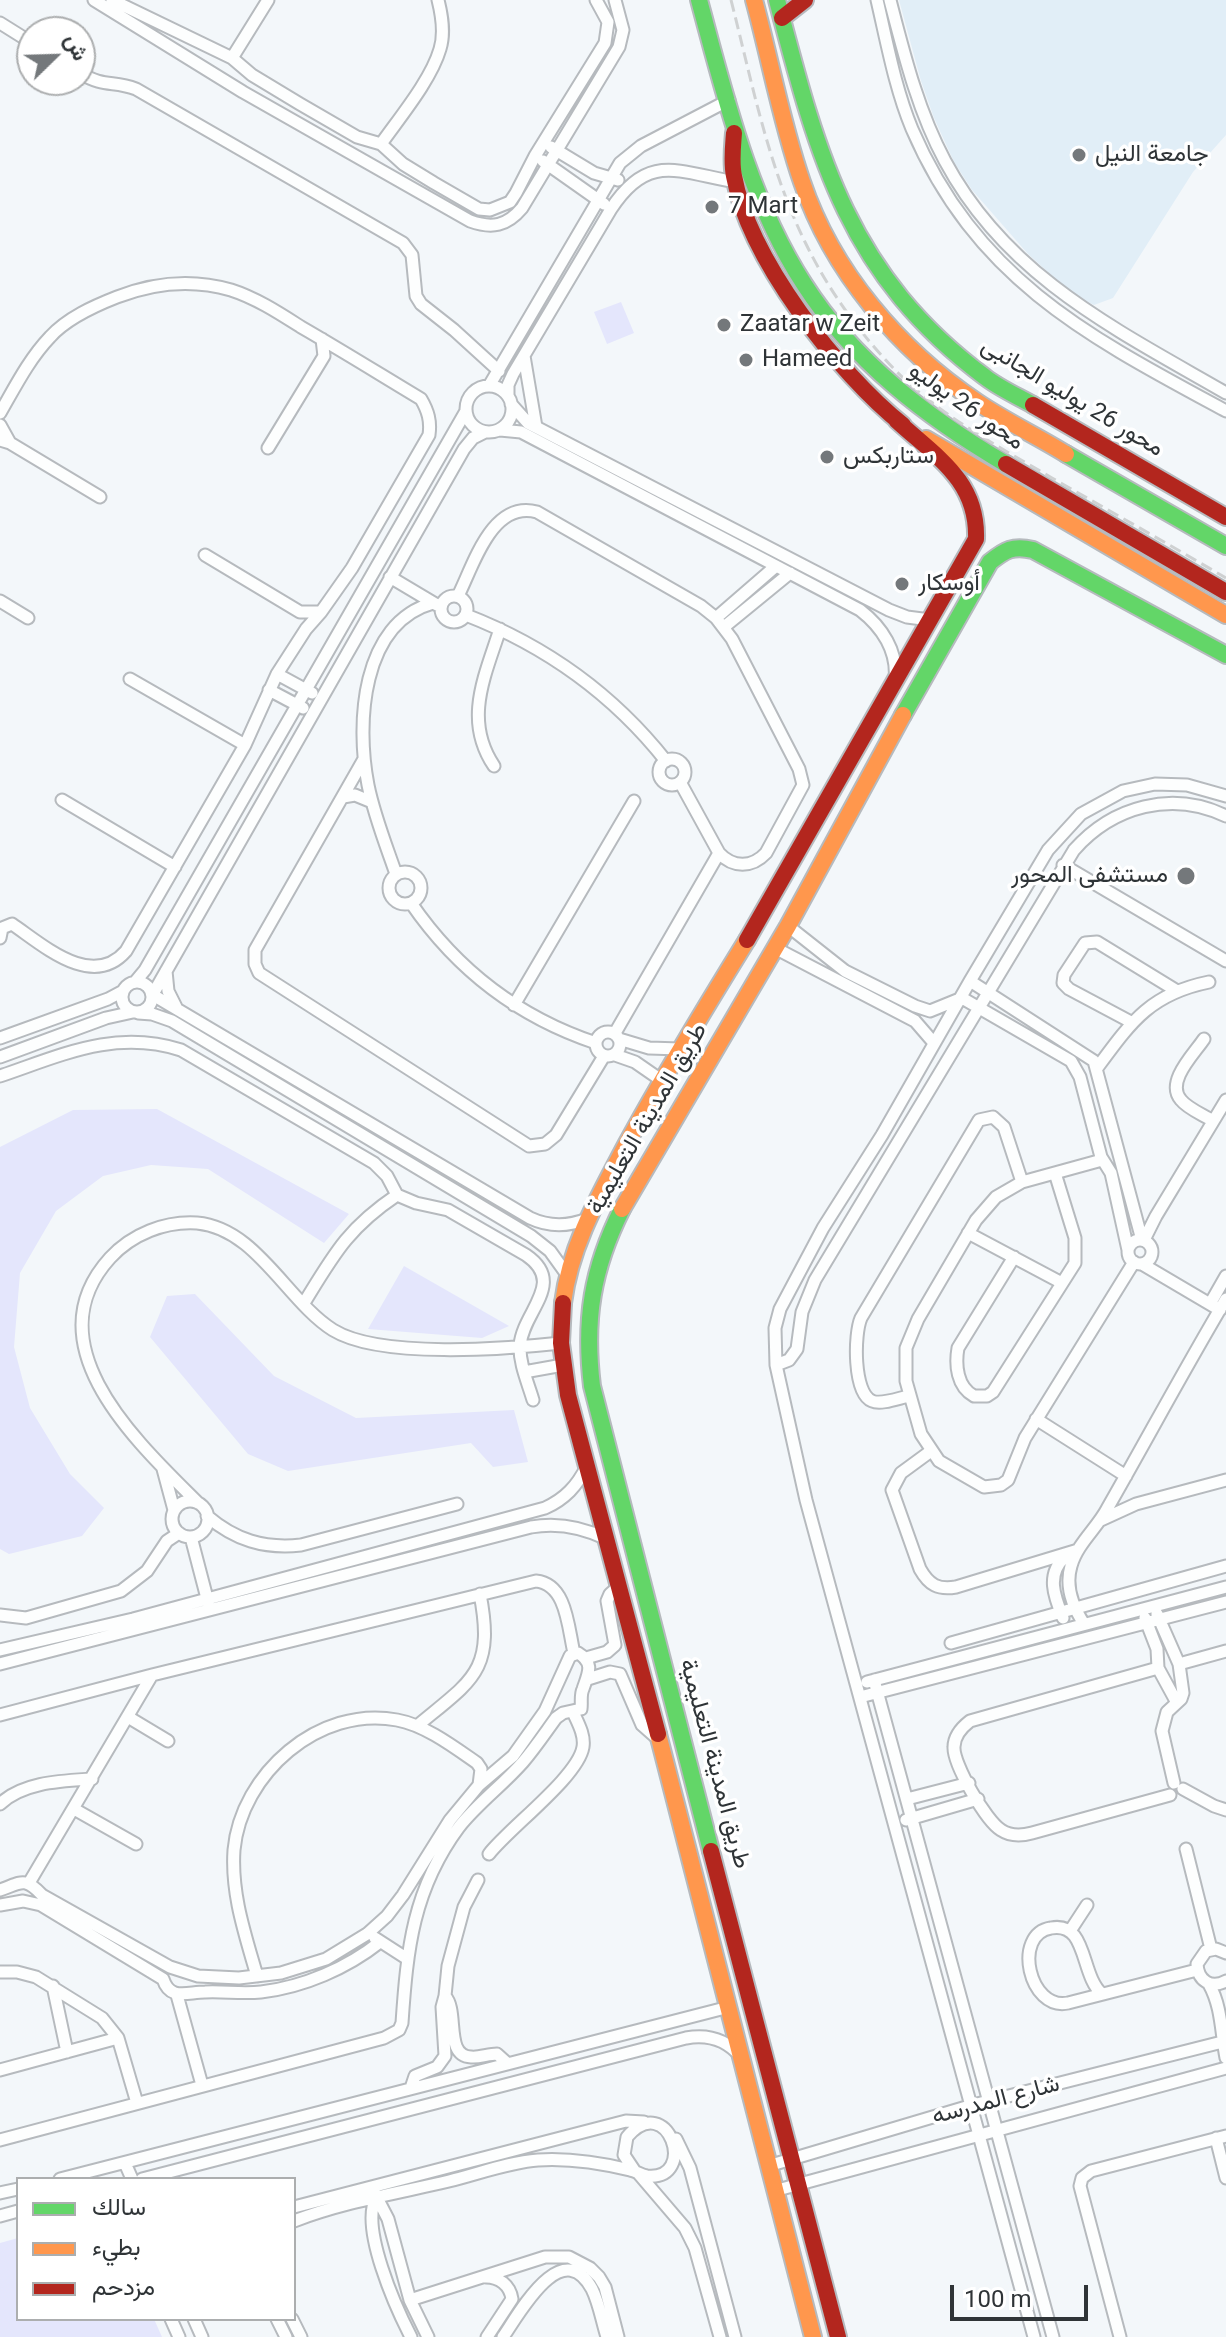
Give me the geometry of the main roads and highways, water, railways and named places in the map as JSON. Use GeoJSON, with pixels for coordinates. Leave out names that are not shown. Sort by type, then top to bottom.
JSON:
{"type":"FeatureCollection","features":[{"type":"Feature","properties":{"kind":"main road","name":"محور 26 يوليو"},"geometry":{"type":"LineString","coordinates":[[699,0],[765,206],[803,283],[827,317],[889,383],[922,411],[960,437],[1226,592]]}},
{"type":"Feature","properties":{"kind":"main road","name":"محور 26 يوليو"},"geometry":{"type":"LineString","coordinates":[[754,0],[802,183],[828,240],[862,294],[882,319],[927,364],[977,402],[1226,546]]}},
{"type":"Feature","properties":{"kind":"main road","name":"محور 26 يوليو الجانبى"},"geometry":{"type":"LineString","coordinates":[[777,0],[817,146],[840,207],[872,264],[913,316],[944,346],[987,379],[1226,517]]}},
{"type":"Feature","properties":{"kind":"main road"},"geometry":{"type":"LineString","coordinates":[[782,18],[805,0]]}},
{"type":"Feature","properties":{"kind":"main road"},"geometry":{"type":"LineString","coordinates":[[736,123],[733,150],[735,182],[759,241],[804,318],[837,362],[896,420],[1226,615]]}},
{"type":"Feature","properties":{"kind":"main road","name":"طريق المدينة التعليمية"},"geometry":{"type":"LineString","coordinates":[[813,2337],[568,1395],[561,1343],[568,1276],[587,1219],[661,1080],[782,882],[976,539],[978,515],[970,492],[896,420]]}},
{"type":"Feature","properties":{"kind":"main road","name":"طريق المدينة التعليمية"},"geometry":{"type":"LineString","coordinates":[[838,2337],[591,1392],[587,1337],[592,1282],[610,1232],[788,926],[949,630],[990,562],[1006,549],[1020,547],[1039,553],[1226,655]]}},
{"type":"Feature","properties":{"kind":"main road"},"geometry":{"type":"LineString","coordinates":[[930,620],[949,630]]}},
{"type":"Feature","properties":{"kind":"main road"},"geometry":{"type":"LineString","coordinates":[[782,882],[805,895]]}},
{"type":"Feature","properties":{"kind":"railway"},"geometry":{"type":"LineString","coordinates":[[731,0],[762,124],[793,215],[825,278],[870,343],[914,388],[971,430],[1226,578]]}},
{"type":"Feature","properties":{"kind":"place","name":"جامعة النيل"},"geometry":{"type":"Point","coordinates":[1079,155]}},
{"type":"Feature","properties":{"kind":"place","name":"7 Mart"},"geometry":{"type":"Point","coordinates":[712,207]}},
{"type":"Feature","properties":{"kind":"place","name":"Zaatar w Zeit"},"geometry":{"type":"Point","coordinates":[724,325]}},
{"type":"Feature","properties":{"kind":"place","name":"Hameed"},"geometry":{"type":"Point","coordinates":[746,360]}},
{"type":"Feature","properties":{"kind":"place","name":"ستاربكس"},"geometry":{"type":"Point","coordinates":[827,457]}},
{"type":"Feature","properties":{"kind":"place","name":"أوسكار"},"geometry":{"type":"Point","coordinates":[902,584]}},
{"type":"Feature","properties":{"kind":"place","name":"مستشفى المحور"},"geometry":{"type":"Point","coordinates":[1186,876]}}]}
